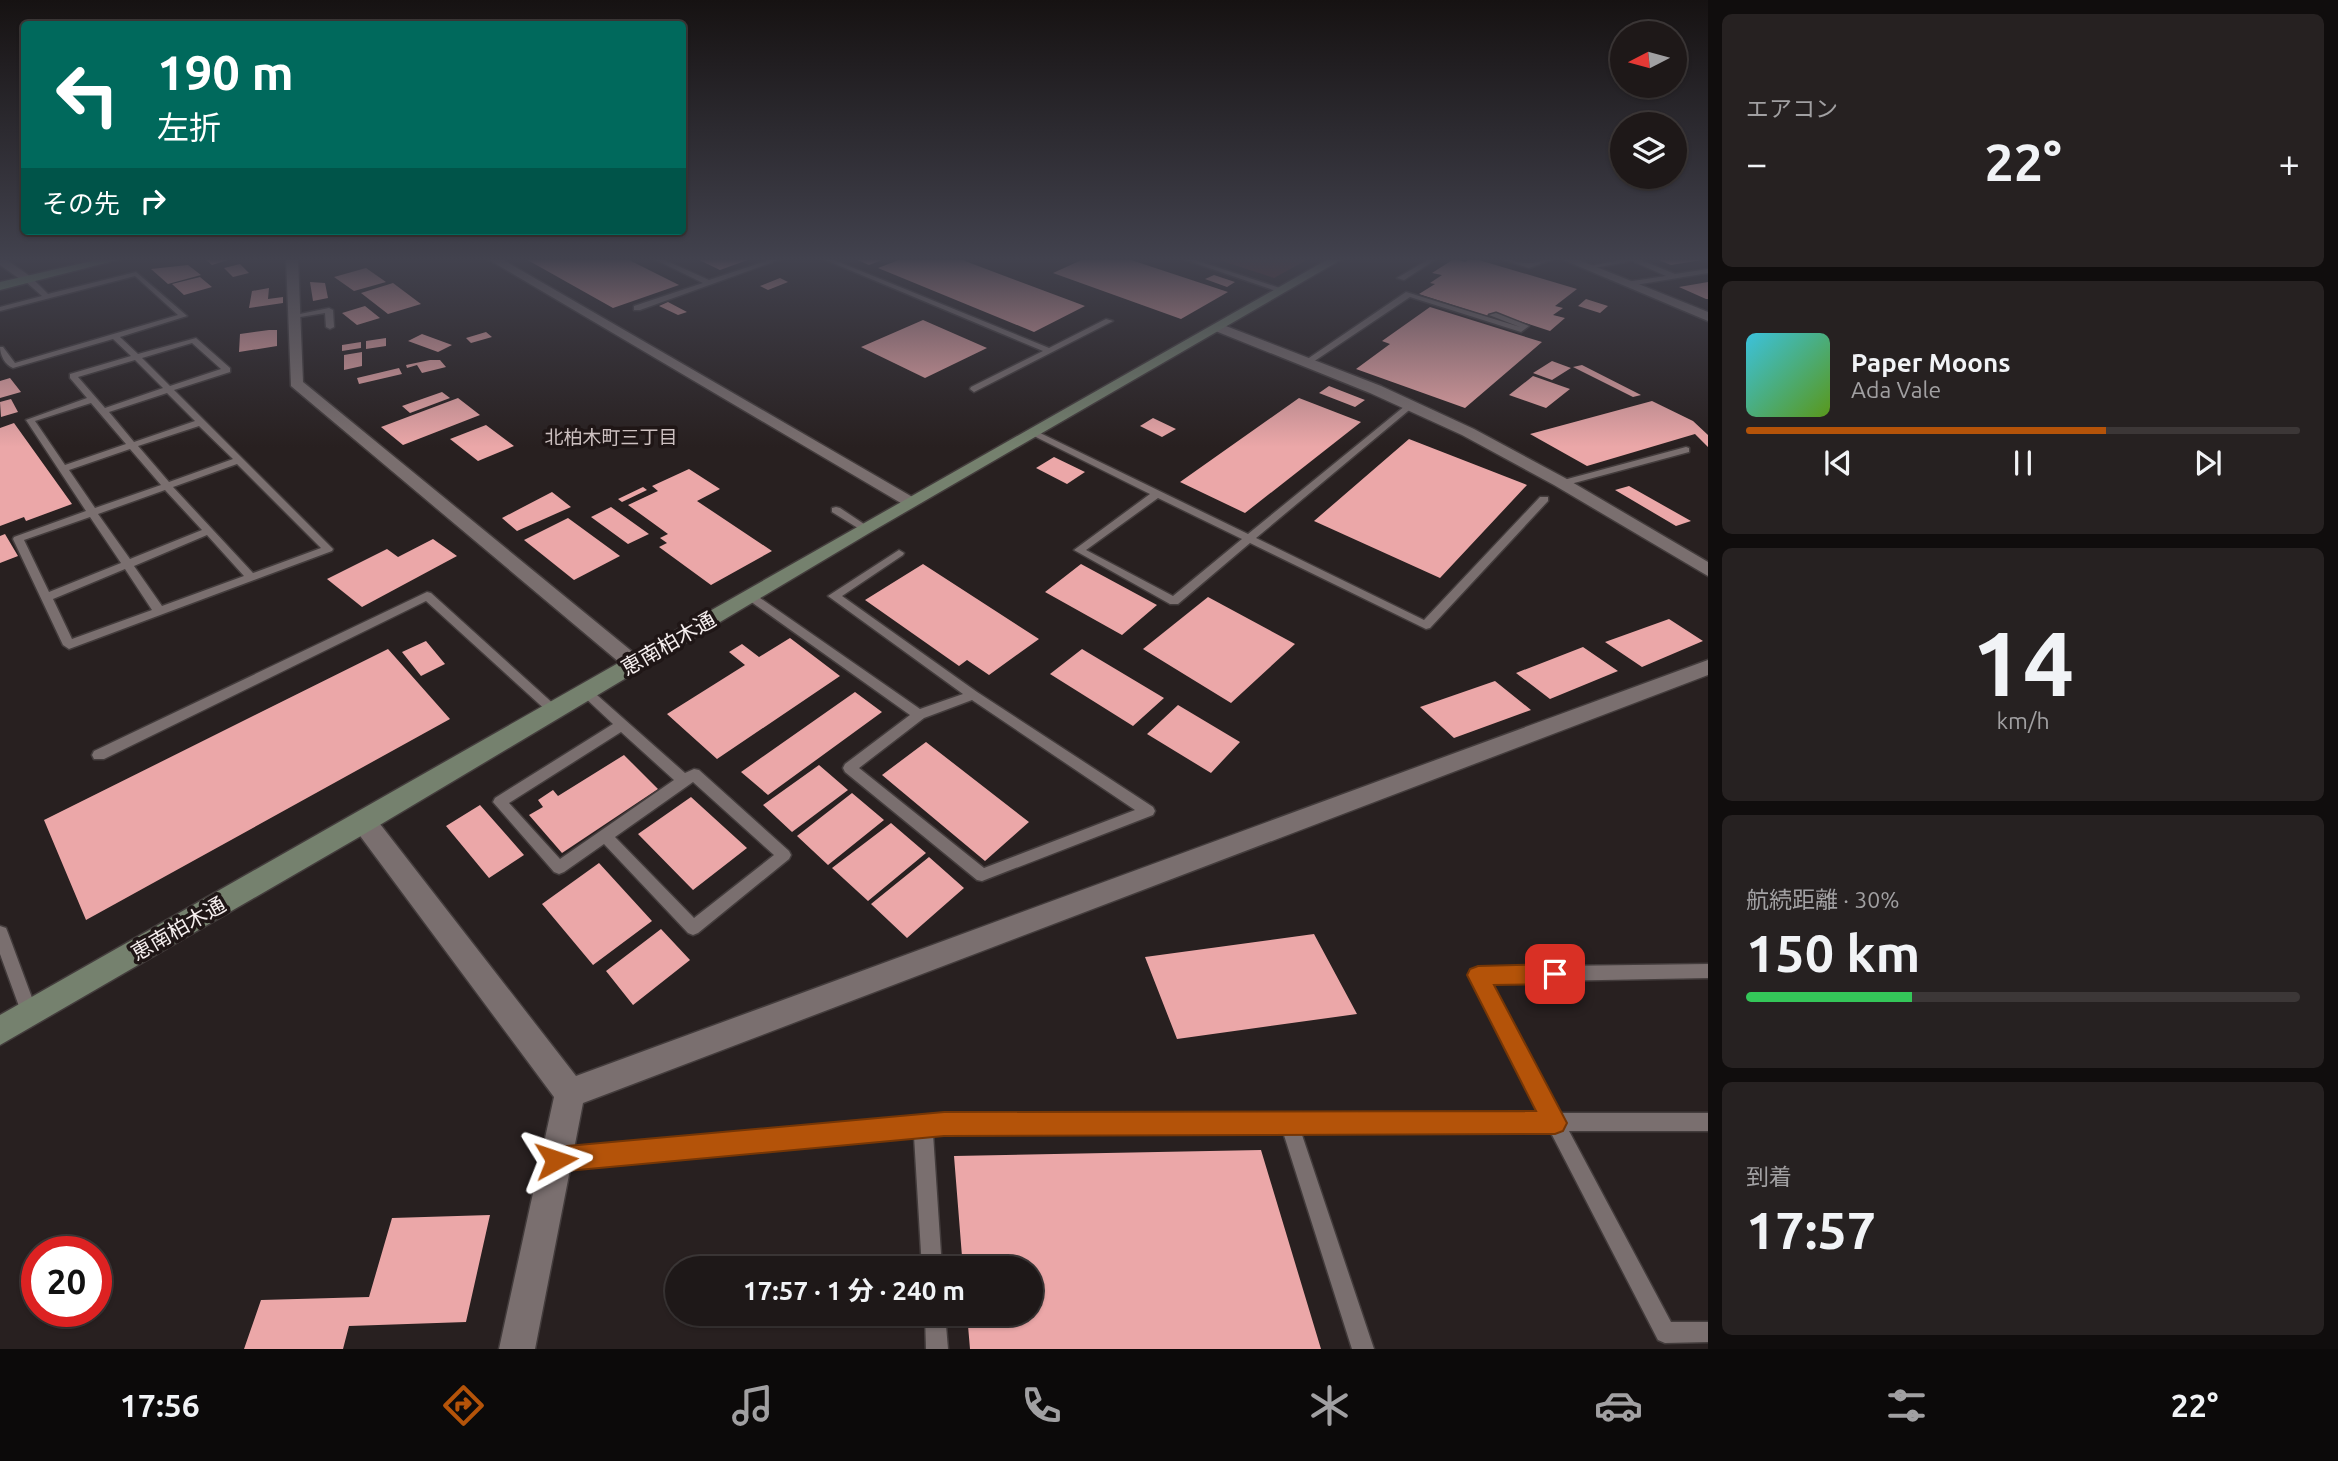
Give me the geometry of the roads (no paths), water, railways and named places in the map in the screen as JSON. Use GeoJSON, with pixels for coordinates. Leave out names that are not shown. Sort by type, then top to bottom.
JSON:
{"type":"FeatureCollection","features":[{"type":"Feature","properties":{"kind":"street"},"geometry":{"type":"LineString","coordinates":[[294,321],[296,383],[633,663]]}},
{"type":"Feature","properties":{"kind":"street"},"geometry":{"type":"LineString","coordinates":[[600,321],[912,502]]}},
{"type":"Feature","properties":{"kind":"street","name":"恵南柏木通"},"geometry":{"type":"LineString","coordinates":[[0,1031],[364,822],[864,528],[1228,321]]}},
{"type":"Feature","properties":{"kind":"street"},"geometry":{"type":"LineString","coordinates":[[1218,327],[1411,404],[1563,483],[1708,570]]}},
{"type":"Feature","properties":{"kind":"street"},"geometry":{"type":"LineString","coordinates":[[570,1093],[1708,667]]}},
{"type":"Feature","properties":{"kind":"street"},"geometry":{"type":"LineString","coordinates":[[364,822],[570,1093],[517,1349]]}},
{"type":"Feature","properties":{"kind":"lane"},"geometry":{"type":"LineString","coordinates":[[0,349],[13,366],[166,321]]}},
{"type":"Feature","properties":{"kind":"lane"},"geometry":{"type":"LineString","coordinates":[[330,321],[331,327]]}},
{"type":"Feature","properties":{"kind":"lane"},"geometry":{"type":"LineString","coordinates":[[976,321],[1049,351]]}},
{"type":"Feature","properties":{"kind":"lane"},"geometry":{"type":"LineString","coordinates":[[974,389],[1109,321]]}},
{"type":"Feature","properties":{"kind":"lane"},"geometry":{"type":"LineString","coordinates":[[1307,362],[1369,321]]}},
{"type":"Feature","properties":{"kind":"lane"},"geometry":{"type":"LineString","coordinates":[[1493,321],[1521,330],[1525,326],[1510,321]]}},
{"type":"Feature","properties":{"kind":"lane"},"geometry":{"type":"LineString","coordinates":[[115,336],[136,357],[168,389],[201,422],[239,460],[328,549],[69,645],[18,539],[239,460]]}},
{"type":"Feature","properties":{"kind":"lane"},"geometry":{"type":"LineString","coordinates":[[103,411],[227,370],[193,340],[73,376],[167,486],[251,577]]}},
{"type":"Feature","properties":{"kind":"lane"},"geometry":{"type":"LineString","coordinates":[[93,400],[30,420],[159,611]]}},
{"type":"Feature","properties":{"kind":"lane"},"geometry":{"type":"LineString","coordinates":[[1157,494],[1079,550],[1174,601],[1411,404]]}},
{"type":"Feature","properties":{"kind":"lane"},"geometry":{"type":"LineString","coordinates":[[64,469],[201,422]]}},
{"type":"Feature","properties":{"kind":"lane"},"geometry":{"type":"LineString","coordinates":[[1033,433],[1426,625],[1544,499]]}},
{"type":"Feature","properties":{"kind":"lane"},"geometry":{"type":"LineString","coordinates":[[1563,483],[1686,450]]}},
{"type":"Feature","properties":{"kind":"lane"},"geometry":{"type":"LineString","coordinates":[[835,510],[864,528]]}},
{"type":"Feature","properties":{"kind":"lane"},"geometry":{"type":"LineString","coordinates":[[46,598],[208,531]]}},
{"type":"Feature","properties":{"kind":"lane"},"geometry":{"type":"LineString","coordinates":[[899,553],[834,596],[973,695],[1148,811],[982,875],[850,768],[919,715],[973,695]]}},
{"type":"Feature","properties":{"kind":"lane"},"geometry":{"type":"LineString","coordinates":[[99,755],[428,596],[553,710]]}},
{"type":"Feature","properties":{"kind":"lane"},"geometry":{"type":"LineString","coordinates":[[749,596],[919,715]]}},
{"type":"Feature","properties":{"kind":"lane"},"geometry":{"type":"LineString","coordinates":[[585,691],[684,781]]}},
{"type":"Feature","properties":{"kind":"lane"},"geometry":{"type":"LineString","coordinates":[[605,836],[693,928],[784,855],[694,774],[559,868],[500,802],[622,725]]}},
{"type":"Feature","properties":{"kind":"lane"},"geometry":{"type":"LineString","coordinates":[[0,933],[30,1015]]}},
{"type":"Feature","properties":{"kind":"lane"},"geometry":{"type":"LineString","coordinates":[[1708,971],[1478,975],[1665,1333],[1708,1332]]}},
{"type":"Feature","properties":{"kind":"lane"},"geometry":{"type":"LineString","coordinates":[[556,1160],[923,1126],[1708,1122]]}},
{"type":"Feature","properties":{"kind":"lane"},"geometry":{"type":"LineString","coordinates":[[1289,1123],[1363,1349]]}},
{"type":"Feature","properties":{"kind":"lane"},"geometry":{"type":"LineString","coordinates":[[923,1126],[931,1256]]}},
{"type":"Feature","properties":{"kind":"lane"},"geometry":{"type":"LineString","coordinates":[[936,1326],[937,1349]]}},
{"type":"Feature","properties":{"kind":"district","name":"北柏木町三丁目"},"geometry":{"type":"Point","coordinates":[611,437]}}]}
